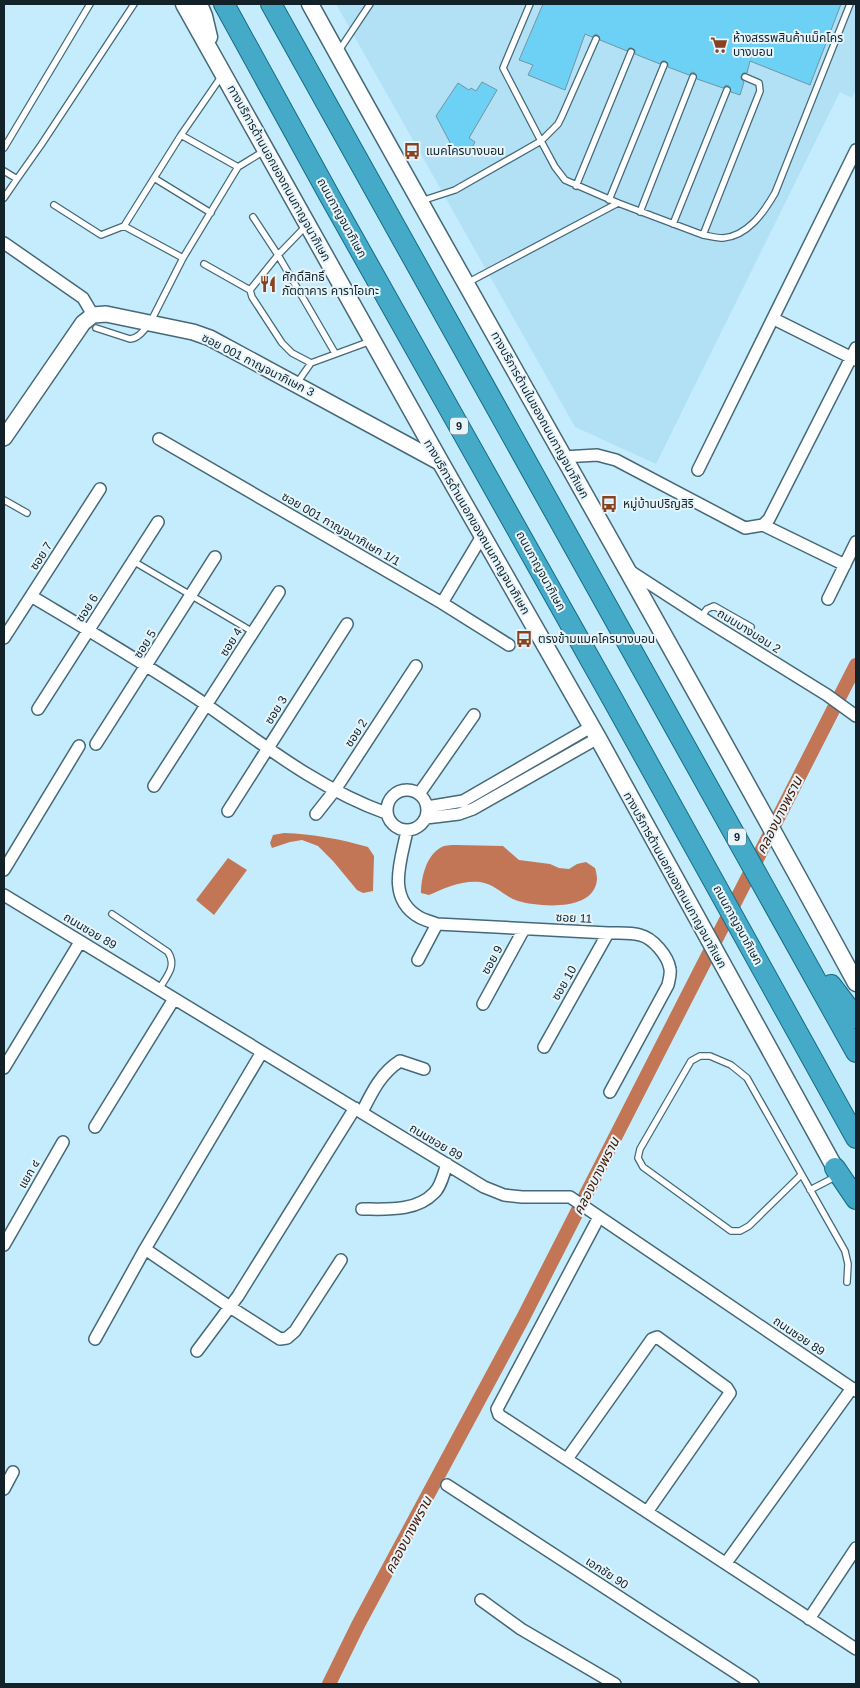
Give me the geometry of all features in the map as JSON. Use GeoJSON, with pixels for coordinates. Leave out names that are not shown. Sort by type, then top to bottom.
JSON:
{"type":"FeatureCollection","features":[{"type":"Feature","properties":{"kind":"highway","name":"ถนนกาญจนาภิเษก"},"geometry":{"type":"LineString","coordinates":[[224,4],[329,196],[613,700],[856,1138]]}},
{"type":"Feature","properties":{"kind":"highway","name":"9"},"geometry":{"type":"LineString","coordinates":[[271,4],[856,1052]]}},
{"type":"Feature","properties":{"kind":"highway"},"geometry":{"type":"LineString","coordinates":[[787,928],[856,1018]]}},
{"type":"Feature","properties":{"kind":"highway"},"geometry":{"type":"LineString","coordinates":[[837,1172],[856,1199]]}},
{"type":"Feature","properties":{"kind":"main road","name":"ทางบริการด้านนอกของถนนกาญจนาภิเษก"},"geometry":{"type":"LineString","coordinates":[[184,4],[594,733],[856,1208]]}},
{"type":"Feature","properties":{"kind":"main road"},"geometry":{"type":"LineString","coordinates":[[199,4],[204,16],[213,54]]}},
{"type":"Feature","properties":{"kind":"main road","name":"ทางบริการด้านในของถนนกาญจนาภิเษก"},"geometry":{"type":"LineString","coordinates":[[310,4],[628,570],[856,983]]}},
{"type":"Feature","properties":{"kind":"street"},"geometry":{"type":"LineString","coordinates":[[698,470],[856,150]]}},
{"type":"Feature","properties":{"kind":"street"},"geometry":{"type":"LineString","coordinates":[[4,244],[83,298],[94,322],[83,323],[4,438]]}},
{"type":"Feature","properties":{"kind":"street","name":"ซอย 001 กาญจนาภิเษก 3"},"geometry":{"type":"LineString","coordinates":[[94,322],[106,314],[193,332],[210,338],[441,463]]}},
{"type":"Feature","properties":{"kind":"street"},"geometry":{"type":"LineString","coordinates":[[563,457],[597,455],[616,460],[745,528],[762,525],[769,519],[855,355],[774,319]]}},
{"type":"Feature","properties":{"kind":"street","name":"ซอย 001 กาญจนาภิเษก 1/1"},"geometry":{"type":"LineString","coordinates":[[160,439],[442,603],[509,645]]}},
{"type":"Feature","properties":{"kind":"street","name":"ซอย 7"},"geometry":{"type":"LineString","coordinates":[[4,638],[100,489]]}},
{"type":"Feature","properties":{"kind":"street","name":"ซอย 6"},"geometry":{"type":"LineString","coordinates":[[38,709],[158,522]]}},
{"type":"Feature","properties":{"kind":"street"},"geometry":{"type":"LineString","coordinates":[[762,525],[846,565]]}},
{"type":"Feature","properties":{"kind":"street"},"geometry":{"type":"LineString","coordinates":[[442,603],[482,536]]}},
{"type":"Feature","properties":{"kind":"street"},"geometry":{"type":"LineString","coordinates":[[828,599],[856,542]]}},
{"type":"Feature","properties":{"kind":"street","name":"ซอย 5"},"geometry":{"type":"LineString","coordinates":[[96,744],[215,557]]}},
{"type":"Feature","properties":{"kind":"street","name":"ถนนบางบอน 2"},"geometry":{"type":"LineString","coordinates":[[628,570],[827,695],[856,716]]}},
{"type":"Feature","properties":{"kind":"street","name":"ซอย 4"},"geometry":{"type":"LineString","coordinates":[[154,786],[279,592]]}},
{"type":"Feature","properties":{"kind":"street"},"geometry":{"type":"LineString","coordinates":[[31,596],[147,666],[268,750],[335,790],[362,804],[386,813]]}},
{"type":"Feature","properties":{"kind":"street","name":"ซอย 3"},"geometry":{"type":"LineString","coordinates":[[228,811],[347,624]]}},
{"type":"Feature","properties":{"kind":"street","name":"ซอย 2"},"geometry":{"type":"LineString","coordinates":[[316,814],[335,790],[416,666]]}},
{"type":"Feature","properties":{"kind":"street"},"geometry":{"type":"LineString","coordinates":[[419,794],[474,715]]}},
{"type":"Feature","properties":{"kind":"street"},"geometry":{"type":"LineString","coordinates":[[426,812],[459,814],[473,809],[594,733]]}},
{"type":"Feature","properties":{"kind":"street"},"geometry":{"type":"LineString","coordinates":[[4,870],[79,746]]}},
{"type":"Feature","properties":{"kind":"street"},"geometry":{"type":"LineString","coordinates":[[406,790],[419,794],[423,798],[426,812],[418,827],[407,831],[396,828],[388,819],[386,813],[389,800],[400,791],[406,790]]}},
{"type":"Feature","properties":{"kind":"street","name":"ซอย 11"},"geometry":{"type":"LineString","coordinates":[[407,831],[397,881],[399,896],[407,908],[419,918],[437,924],[608,933],[631,932],[643,935],[656,946],[667,960],[670,971],[668,985],[610,1092]]}},
{"type":"Feature","properties":{"kind":"street","name":"ถนนซอย 89"},"geometry":{"type":"LineString","coordinates":[[4,895],[484,1187],[504,1195],[570,1197],[854,1390]]}},
{"type":"Feature","properties":{"kind":"street"},"geometry":{"type":"LineString","coordinates":[[418,960],[437,924]]}},
{"type":"Feature","properties":{"kind":"street","name":"ซอย 9"},"geometry":{"type":"LineString","coordinates":[[483,1004],[524,929]]}},
{"type":"Feature","properties":{"kind":"street","name":"ซอย 10"},"geometry":{"type":"LineString","coordinates":[[544,1047],[608,933]]}},
{"type":"Feature","properties":{"kind":"street"},"geometry":{"type":"LineString","coordinates":[[4,1068],[80,942]]}},
{"type":"Feature","properties":{"kind":"street"},"geometry":{"type":"LineString","coordinates":[[95,1127],[174,999]]}},
{"type":"Feature","properties":{"kind":"street"},"geometry":{"type":"LineString","coordinates":[[95,1339],[145,1249],[262,1052]]}},
{"type":"Feature","properties":{"kind":"street"},"geometry":{"type":"LineString","coordinates":[[197,1351],[238,1296],[376,1085],[391,1067],[400,1061],[406,1061],[424,1069]]}},
{"type":"Feature","properties":{"kind":"street","name":"แยก ๔"},"geometry":{"type":"LineString","coordinates":[[4,1245],[63,1142]]}},
{"type":"Feature","properties":{"kind":"street"},"geometry":{"type":"LineString","coordinates":[[362,1209],[404,1208],[418,1204],[435,1193],[447,1164]]}},
{"type":"Feature","properties":{"kind":"street"},"geometry":{"type":"LineString","coordinates":[[597,1216],[497,1409],[499,1415],[856,1649]]}},
{"type":"Feature","properties":{"kind":"street"},"geometry":{"type":"LineString","coordinates":[[145,1249],[280,1339],[287,1338],[295,1331],[340,1260]]}},
{"type":"Feature","properties":{"kind":"street"},"geometry":{"type":"LineString","coordinates":[[566,1459],[652,1338],[657,1337],[728,1388],[730,1393],[647,1512]]}},
{"type":"Feature","properties":{"kind":"street"},"geometry":{"type":"LineString","coordinates":[[726,1563],[854,1390]]}},
{"type":"Feature","properties":{"kind":"street"},"geometry":{"type":"LineString","coordinates":[[4,1489],[13,1472]]}},
{"type":"Feature","properties":{"kind":"street","name":"เอกชัย 90"},"geometry":{"type":"LineString","coordinates":[[447,1485],[753,1684]]}},
{"type":"Feature","properties":{"kind":"street"},"geometry":{"type":"LineString","coordinates":[[809,1619],[856,1548]]}},
{"type":"Feature","properties":{"kind":"street"},"geometry":{"type":"LineString","coordinates":[[481,1600],[521,1629],[615,1684]]}},
{"type":"Feature","properties":{"kind":"lane"},"geometry":{"type":"LineString","coordinates":[[4,148],[90,4]]}},
{"type":"Feature","properties":{"kind":"lane"},"geometry":{"type":"LineString","coordinates":[[4,198],[134,4]]}},
{"type":"Feature","properties":{"kind":"lane"},"geometry":{"type":"LineString","coordinates":[[337,53],[370,4]]}},
{"type":"Feature","properties":{"kind":"lane"},"geometry":{"type":"LineString","coordinates":[[530,4],[503,68],[541,141],[562,176],[568,182],[618,204],[703,235],[724,238],[732,236],[748,227],[766,209],[775,193],[850,4]]}},
{"type":"Feature","properties":{"kind":"lane"},"geometry":{"type":"LineString","coordinates":[[419,201],[455,190],[541,141],[558,124],[596,38]]}},
{"type":"Feature","properties":{"kind":"lane"},"geometry":{"type":"LineString","coordinates":[[576,186],[631,52]]}},
{"type":"Feature","properties":{"kind":"lane"},"geometry":{"type":"LineString","coordinates":[[609,200],[664,65]]}},
{"type":"Feature","properties":{"kind":"lane"},"geometry":{"type":"LineString","coordinates":[[54,205],[101,235],[124,226],[181,135],[224,73]]}},
{"type":"Feature","properties":{"kind":"lane"},"geometry":{"type":"LineString","coordinates":[[640,212],[693,77]]}},
{"type":"Feature","properties":{"kind":"lane"},"geometry":{"type":"LineString","coordinates":[[703,235],[760,91],[759,84],[745,78]]}},
{"type":"Feature","properties":{"kind":"lane"},"geometry":{"type":"LineString","coordinates":[[673,224],[726,90]]}},
{"type":"Feature","properties":{"kind":"lane"},"geometry":{"type":"LineString","coordinates":[[181,135],[238,167]]}},
{"type":"Feature","properties":{"kind":"lane"},"geometry":{"type":"LineString","coordinates":[[150,323],[183,258],[238,167],[266,150]]}},
{"type":"Feature","properties":{"kind":"lane"},"geometry":{"type":"LineString","coordinates":[[4,171],[17,179]]}},
{"type":"Feature","properties":{"kind":"lane"},"geometry":{"type":"LineString","coordinates":[[154,178],[210,213]]}},
{"type":"Feature","properties":{"kind":"lane"},"geometry":{"type":"LineString","coordinates":[[467,283],[618,204]]}},
{"type":"Feature","properties":{"kind":"lane"},"geometry":{"type":"LineString","coordinates":[[253,216],[335,353]]}},
{"type":"Feature","properties":{"kind":"lane"},"geometry":{"type":"LineString","coordinates":[[250,290],[278,255],[307,225]]}},
{"type":"Feature","properties":{"kind":"lane"},"geometry":{"type":"LineString","coordinates":[[124,226],[183,258]]}},
{"type":"Feature","properties":{"kind":"lane"},"geometry":{"type":"LineString","coordinates":[[204,264],[250,290],[252,297],[282,343],[292,353],[311,364]]}},
{"type":"Feature","properties":{"kind":"lane"},"geometry":{"type":"LineString","coordinates":[[296,384],[311,364],[335,353],[372,341]]}},
{"type":"Feature","properties":{"kind":"lane"},"geometry":{"type":"LineString","coordinates":[[4,500],[28,513]]}},
{"type":"Feature","properties":{"kind":"lane"},"geometry":{"type":"LineString","coordinates":[[133,561],[253,632]]}},
{"type":"Feature","properties":{"kind":"lane"},"geometry":{"type":"LineString","coordinates":[[701,617],[707,609],[714,606],[751,627]]}},
{"type":"Feature","properties":{"kind":"lane"},"geometry":{"type":"LineString","coordinates":[[112,914],[168,952],[172,958],[173,967],[159,989]]}},
{"type":"Feature","properties":{"kind":"lane"},"geometry":{"type":"LineString","coordinates":[[801,1175],[749,1226],[740,1231],[731,1231],[643,1167],[638,1158],[640,1148],[691,1061],[700,1056],[710,1056],[731,1065],[747,1078],[845,1252],[848,1264],[847,1282]]}},
{"type":"Feature","properties":{"kind":"lane"},"geometry":{"type":"LineString","coordinates":[[810,1190],[837,1172]]}},
{"type":"Feature","properties":{"kind":"shaded area"},"geometry":{"type":"Polygon","coordinates":[[[336,4],[856,4],[856,89],[852,98],[840,92],[656,464],[575,427],[336,4]]]}},
{"type":"Feature","properties":{"kind":"shaded area"},"geometry":{"type":"Polygon","coordinates":[[[284,833],[326,837],[368,847],[374,856],[373,891],[363,893],[357,890],[318,846],[302,840],[272,848],[270,843],[273,835],[284,833]]]}},
{"type":"Feature","properties":{"kind":"shaded area"},"geometry":{"type":"Polygon","coordinates":[[[456,845],[503,846],[519,860],[550,864],[559,868],[569,869],[577,864],[586,862],[595,868],[597,879],[594,890],[587,897],[565,905],[539,905],[518,901],[490,885],[480,882],[460,883],[429,895],[421,893],[423,875],[431,856],[442,847],[456,845]]]}},
{"type":"Feature","properties":{"kind":"shaded area"},"geometry":{"type":"Polygon","coordinates":[[[228,858],[247,870],[214,915],[196,900],[228,858]]]}},
{"type":"Feature","properties":{"kind":"building","name":"ห้างสรรพสินค้าแม็คโคร บางบอน"},"geometry":{"type":"Polygon","coordinates":[[[543,4],[841,4],[810,85],[750,61],[747,73],[743,73],[741,76],[744,82],[740,95],[731,92],[729,86],[726,85],[723,88],[697,79],[695,73],[692,72],[689,75],[668,67],[668,63],[665,61],[662,61],[660,64],[635,54],[635,50],[632,48],[629,48],[627,51],[600,40],[596,34],[592,37],[585,34],[565,90],[528,75],[533,65],[519,60],[543,4]]]}},
{"type":"Feature","properties":{"kind":"building"},"geometry":{"type":"Polygon","coordinates":[[[482,82],[497,90],[469,138],[475,142],[468,155],[454,150],[436,116],[458,83],[469,90],[471,88],[476,91],[482,82]]]}},
{"type":"Feature","properties":{"kind":"waterway","name":"คลองบางพราน"},"geometry":{"type":"LineString","coordinates":[[329,1684],[358,1625],[523,1318],[856,665]]}},
{"type":"Feature","properties":{"kind":"place","name":"ห้างสรรพสินค้าแม็คโคร บางบอน"},"geometry":{"type":"Point","coordinates":[719,45]}},
{"type":"Feature","properties":{"kind":"place","name":"แมคโครบางบอน"},"geometry":{"type":"Point","coordinates":[412,151]}},
{"type":"Feature","properties":{"kind":"place","name":"ศักดิ์สิทธิ์ ภัตตาคาร คาราโอเกะ"},"geometry":{"type":"Point","coordinates":[268,284]}},
{"type":"Feature","properties":{"kind":"place","name":"หมู่บ้านปริญสิริ"},"geometry":{"type":"Point","coordinates":[609,504]}},
{"type":"Feature","properties":{"kind":"place","name":"ตรงข้ามแมคโครบางบอน"},"geometry":{"type":"Point","coordinates":[524,639]}}]}
